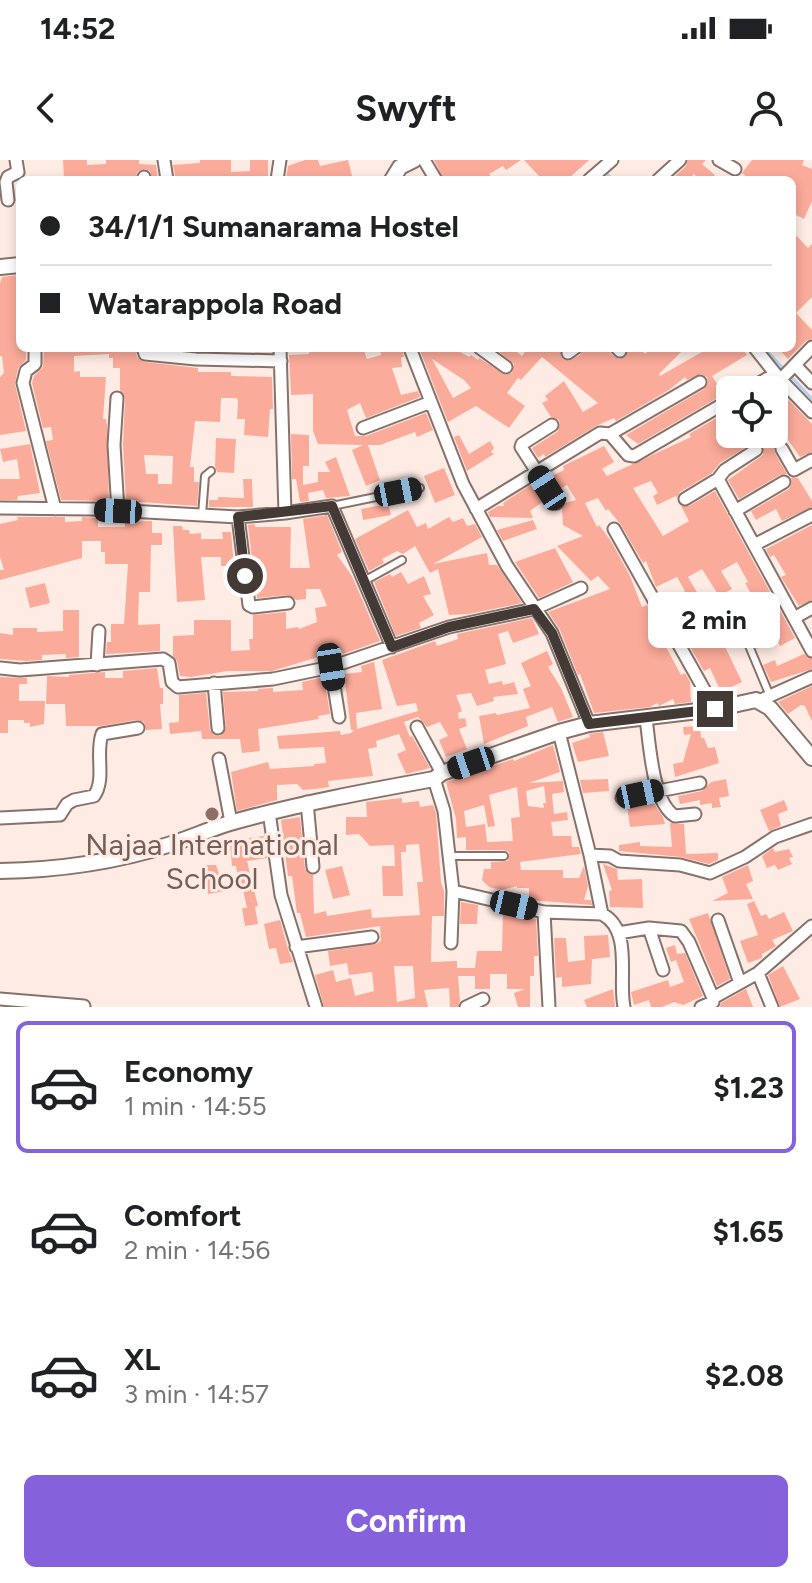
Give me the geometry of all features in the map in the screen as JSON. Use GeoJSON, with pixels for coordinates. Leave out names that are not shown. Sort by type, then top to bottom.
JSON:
{"type":"FeatureCollection","features":[{"type":"Feature","properties":{"kind":"street"},"geometry":{"type":"LineString","coordinates":[[8,200],[6,182],[8,177],[18,172],[16,160]]}},
{"type":"Feature","properties":{"kind":"street"},"geometry":{"type":"LineString","coordinates":[[394,176],[400,167],[414,160]]}},
{"type":"Feature","properties":{"kind":"street"},"geometry":{"type":"LineString","coordinates":[[662,176],[680,160]]}},
{"type":"Feature","properties":{"kind":"street"},"geometry":{"type":"LineString","coordinates":[[719,160],[739,170]]}},
{"type":"Feature","properties":{"kind":"street"},"geometry":{"type":"LineString","coordinates":[[774,376],[787,372],[812,347]]}},
{"type":"Feature","properties":{"kind":"street"},"geometry":{"type":"LineString","coordinates":[[35,352],[35,364],[26,371],[23,383],[55,509]]}},
{"type":"Feature","properties":{"kind":"street"},"geometry":{"type":"LineString","coordinates":[[144,352],[196,359],[280,354],[285,513]]}},
{"type":"Feature","properties":{"kind":"street"},"geometry":{"type":"LineString","coordinates":[[412,352],[463,484],[534,609],[552,633],[589,724]]}},
{"type":"Feature","properties":{"kind":"street"},"geometry":{"type":"LineString","coordinates":[[485,352],[506,367]]}},
{"type":"Feature","properties":{"kind":"street"},"geometry":{"type":"LineString","coordinates":[[760,352],[787,372],[812,383]]}},
{"type":"Feature","properties":{"kind":"street"},"geometry":{"type":"LineString","coordinates":[[787,372],[812,412]]}},
{"type":"Feature","properties":{"kind":"street"},"geometry":{"type":"LineString","coordinates":[[476,509],[600,433],[610,434],[700,382]]}},
{"type":"Feature","properties":{"kind":"street"},"geometry":{"type":"LineString","coordinates":[[117,398],[114,445],[118,511]]}},
{"type":"Feature","properties":{"kind":"street"},"geometry":{"type":"LineString","coordinates":[[363,428],[431,402]]}},
{"type":"Feature","properties":{"kind":"street"},"geometry":{"type":"LineString","coordinates":[[610,434],[628,455],[634,456],[716,408]]}},
{"type":"Feature","properties":{"kind":"street"},"geometry":{"type":"LineString","coordinates":[[552,425],[521,447],[557,503]]}},
{"type":"Feature","properties":{"kind":"street"},"geometry":{"type":"LineString","coordinates":[[782,449],[794,470],[812,460]]}},
{"type":"Feature","properties":{"kind":"street"},"geometry":{"type":"LineString","coordinates":[[685,499],[756,450]]}},
{"type":"Feature","properties":{"kind":"street"},"geometry":{"type":"LineString","coordinates":[[718,479],[812,651]]}},
{"type":"Feature","properties":{"kind":"street"},"geometry":{"type":"LineString","coordinates":[[735,511],[784,482]]}},
{"type":"Feature","properties":{"kind":"street"},"geometry":{"type":"LineString","coordinates":[[0,508],[238,517],[332,506],[392,647]]}},
{"type":"Feature","properties":{"kind":"street"},"geometry":{"type":"LineString","coordinates":[[754,545],[812,515]]}},
{"type":"Feature","properties":{"kind":"street"},"geometry":{"type":"LineString","coordinates":[[238,517],[249,605],[288,603]]}},
{"type":"Feature","properties":{"kind":"street"},"geometry":{"type":"LineString","coordinates":[[614,529],[715,709]]}},
{"type":"Feature","properties":{"kind":"street"},"geometry":{"type":"LineString","coordinates":[[0,668],[20,670],[163,659],[169,663],[172,682],[178,687],[273,679],[331,667],[449,627],[534,609],[581,588]]}},
{"type":"Feature","properties":{"kind":"street"},"geometry":{"type":"LineString","coordinates":[[794,618],[812,608]]}},
{"type":"Feature","properties":{"kind":"street"},"geometry":{"type":"LineString","coordinates":[[97,665],[99,631]]}},
{"type":"Feature","properties":{"kind":"street"},"geometry":{"type":"LineString","coordinates":[[331,667],[339,717]]}},
{"type":"Feature","properties":{"kind":"street"},"geometry":{"type":"LineString","coordinates":[[0,871],[53,868],[114,859],[167,846],[231,822],[307,802],[438,776],[589,724],[715,709],[765,698],[812,677]]}},
{"type":"Feature","properties":{"kind":"street"},"geometry":{"type":"LineString","coordinates":[[214,683],[218,728]]}},
{"type":"Feature","properties":{"kind":"street"},"geometry":{"type":"LineString","coordinates":[[765,698],[812,758]]}},
{"type":"Feature","properties":{"kind":"street"},"geometry":{"type":"LineString","coordinates":[[646,719],[658,790],[670,813],[675,816],[695,814]]}},
{"type":"Feature","properties":{"kind":"street"},"geometry":{"type":"LineString","coordinates":[[417,727],[438,776],[444,811],[453,891],[451,943]]}},
{"type":"Feature","properties":{"kind":"street"},"geometry":{"type":"LineString","coordinates":[[0,818],[60,815],[74,800],[94,796],[100,788],[98,760],[102,734],[138,728]]}},
{"type":"Feature","properties":{"kind":"street"},"geometry":{"type":"LineString","coordinates":[[559,732],[602,914]]}},
{"type":"Feature","properties":{"kind":"street"},"geometry":{"type":"LineString","coordinates":[[219,759],[231,822]]}},
{"type":"Feature","properties":{"kind":"street"},"geometry":{"type":"LineString","coordinates":[[622,798],[700,783]]}},
{"type":"Feature","properties":{"kind":"street"},"geometry":{"type":"LineString","coordinates":[[307,802],[313,867]]}},
{"type":"Feature","properties":{"kind":"street"},"geometry":{"type":"LineString","coordinates":[[269,812],[281,895],[316,1007]]}},
{"type":"Feature","properties":{"kind":"street"},"geometry":{"type":"LineString","coordinates":[[590,855],[610,856],[619,861],[680,865],[710,873],[745,857],[775,837],[812,824]]}},
{"type":"Feature","properties":{"kind":"street"},"geometry":{"type":"LineString","coordinates":[[453,891],[544,912],[602,914],[608,917],[618,933],[621,947],[624,1007]]}},
{"type":"Feature","properties":{"kind":"street"},"geometry":{"type":"LineString","coordinates":[[544,912],[549,1007]]}},
{"type":"Feature","properties":{"kind":"street"},"geometry":{"type":"LineString","coordinates":[[718,920],[740,983]]}},
{"type":"Feature","properties":{"kind":"street"},"geometry":{"type":"LineString","coordinates":[[618,933],[649,928],[681,931],[689,942],[710,1003],[758,973],[812,926]]}},
{"type":"Feature","properties":{"kind":"street"},"geometry":{"type":"LineString","coordinates":[[649,928],[663,970]]}},
{"type":"Feature","properties":{"kind":"street"},"geometry":{"type":"LineString","coordinates":[[296,947],[372,937]]}},
{"type":"Feature","properties":{"kind":"street"},"geometry":{"type":"LineString","coordinates":[[758,973],[772,1007]]}},
{"type":"Feature","properties":{"kind":"street"},"geometry":{"type":"LineString","coordinates":[[0,999],[84,1006]]}},
{"type":"Feature","properties":{"kind":"street"},"geometry":{"type":"LineString","coordinates":[[466,1007],[483,999]]}},
{"type":"Feature","properties":{"kind":"lane"},"geometry":{"type":"LineString","coordinates":[[202,515],[205,476],[211,471]]}},
{"type":"Feature","properties":{"kind":"lane"},"geometry":{"type":"LineString","coordinates":[[332,506],[420,488]]}},
{"type":"Feature","properties":{"kind":"lane"},"geometry":{"type":"LineString","coordinates":[[364,581],[402,560]]}},
{"type":"Feature","properties":{"kind":"lane"},"geometry":{"type":"LineString","coordinates":[[732,605],[765,698]]}},
{"type":"Feature","properties":{"kind":"lane"},"geometry":{"type":"LineString","coordinates":[[449,856],[504,856]]}},
{"type":"Feature","properties":{"kind":"building"},"geometry":{"type":"Polygon","coordinates":[[[63,160],[87,160],[87,165],[106,164],[106,160],[139,160],[139,164],[156,165],[157,176],[152,176],[145,169],[137,172],[136,176],[64,176],[63,160]]]}},
{"type":"Feature","properties":{"kind":"building"},"geometry":{"type":"Polygon","coordinates":[[[200,160],[231,160],[231,172],[250,171],[250,160],[268,160],[268,176],[175,176],[173,165],[200,163],[200,160]]]}},
{"type":"Feature","properties":{"kind":"building"},"geometry":{"type":"Polygon","coordinates":[[[305,160],[318,160],[320,166],[348,160],[352,176],[287,176],[288,166],[305,160]]]}},
{"type":"Feature","properties":{"kind":"building"},"geometry":{"type":"Polygon","coordinates":[[[434,160],[521,160],[506,170],[503,166],[489,174],[491,176],[442,176],[434,160]]]}},
{"type":"Feature","properties":{"kind":"building"},"geometry":{"type":"Polygon","coordinates":[[[524,160],[589,160],[571,176],[539,176],[524,160]]]}},
{"type":"Feature","properties":{"kind":"building"},"geometry":{"type":"Polygon","coordinates":[[[688,160],[706,160],[702,164],[715,175],[675,176],[688,160]]]}},
{"type":"Feature","properties":{"kind":"building"},"geometry":{"type":"Polygon","coordinates":[[[752,160],[804,160],[802,165],[812,169],[812,201],[804,219],[796,215],[796,176],[745,176],[742,173],[752,160]]]}},
{"type":"Feature","properties":{"kind":"building"},"geometry":{"type":"Polygon","coordinates":[[[796,235],[808,248],[812,244],[812,297],[796,313],[796,235]]]}},
{"type":"Feature","properties":{"kind":"building"},"geometry":{"type":"Polygon","coordinates":[[[16,275],[16,352],[26,352],[26,360],[18,368],[15,384],[26,431],[0,435],[0,377],[4,373],[0,356],[2,277],[16,275]]]}},
{"type":"Feature","properties":{"kind":"building"},"geometry":{"type":"Polygon","coordinates":[[[796,313],[812,330],[812,339],[796,351],[796,313]]]}},
{"type":"Feature","properties":{"kind":"building"},"geometry":{"type":"Polygon","coordinates":[[[44,352],[136,352],[144,362],[198,368],[198,372],[272,377],[273,409],[270,409],[268,437],[244,435],[245,419],[237,419],[238,400],[221,398],[220,422],[195,421],[190,467],[194,467],[194,482],[199,482],[197,506],[126,501],[123,445],[125,399],[120,390],[120,368],[113,368],[113,358],[109,358],[109,354],[74,356],[74,372],[80,371],[80,377],[106,377],[103,419],[106,419],[107,425],[109,501],[61,500],[46,441],[53,440],[51,427],[43,428],[32,383],[43,367],[44,352]],[[144,455],[146,474],[158,474],[158,484],[172,484],[173,456],[144,455]]]}},
{"type":"Feature","properties":{"kind":"building"},"geometry":{"type":"Polygon","coordinates":[[[364,352],[367,359],[381,355],[381,352],[403,352],[402,367],[392,368],[401,395],[418,391],[420,397],[366,418],[360,403],[347,410],[355,436],[366,436],[426,413],[433,430],[417,437],[415,432],[380,445],[368,445],[380,480],[366,486],[352,450],[363,445],[318,444],[313,431],[313,394],[291,395],[289,355],[364,352]]]}},
{"type":"Feature","properties":{"kind":"building"},"geometry":{"type":"Polygon","coordinates":[[[421,352],[460,352],[479,358],[506,375],[512,373],[514,364],[499,352],[517,352],[522,356],[525,352],[561,352],[561,357],[568,361],[581,352],[610,352],[619,359],[627,352],[681,352],[660,376],[702,352],[745,352],[747,355],[712,376],[716,382],[716,399],[638,444],[626,435],[704,389],[708,383],[707,377],[701,374],[687,380],[685,377],[616,421],[614,418],[596,426],[545,457],[544,454],[538,458],[532,448],[557,432],[560,425],[542,403],[548,400],[545,396],[564,381],[583,412],[598,403],[542,357],[521,380],[518,378],[507,393],[525,406],[509,428],[476,406],[448,422],[421,352]],[[432,359],[453,398],[471,388],[432,359]]]}},
{"type":"Feature","properties":{"kind":"building"},"geometry":{"type":"Polygon","coordinates":[[[782,352],[795,352],[788,359],[782,352]]]}},
{"type":"Feature","properties":{"kind":"building"},"geometry":{"type":"Polygon","coordinates":[[[788,399],[812,424],[812,452],[800,457],[788,440],[788,399]]]}},
{"type":"Feature","properties":{"kind":"building"},"geometry":{"type":"Polygon","coordinates":[[[716,418],[716,448],[745,448],[680,492],[677,498],[657,505],[653,496],[658,493],[651,481],[633,488],[663,536],[689,521],[681,506],[689,506],[715,491],[795,638],[780,646],[777,640],[757,649],[748,629],[766,620],[737,562],[721,571],[732,589],[719,596],[702,569],[688,577],[705,606],[691,615],[704,636],[717,630],[742,682],[721,692],[710,668],[704,671],[665,603],[685,591],[677,577],[656,587],[646,561],[643,563],[621,525],[598,498],[585,503],[597,527],[599,525],[611,541],[642,607],[647,605],[656,621],[653,623],[681,675],[685,673],[690,682],[691,702],[675,704],[673,699],[659,706],[657,703],[650,707],[594,713],[560,630],[548,612],[610,589],[598,576],[591,581],[557,546],[583,536],[563,525],[562,509],[565,503],[576,500],[567,485],[558,490],[550,477],[564,470],[563,466],[604,446],[614,462],[602,469],[607,476],[691,437],[689,434],[716,418]]]}},
{"type":"Feature","properties":{"kind":"building"},"geometry":{"type":"Polygon","coordinates":[[[291,434],[309,435],[309,466],[303,466],[303,485],[318,482],[318,472],[330,472],[325,462],[336,457],[350,496],[326,498],[323,490],[308,493],[309,501],[300,502],[296,479],[292,479],[291,434]]]}},
{"type":"Feature","properties":{"kind":"building"},"geometry":{"type":"Polygon","coordinates":[[[459,435],[469,454],[490,441],[494,454],[467,471],[454,437],[459,435]]]}},
{"type":"Feature","properties":{"kind":"building"},"geometry":{"type":"Polygon","coordinates":[[[216,438],[236,439],[234,473],[217,472],[216,438]]]}},
{"type":"Feature","properties":{"kind":"building"},"geometry":{"type":"Polygon","coordinates":[[[30,444],[40,493],[18,496],[17,500],[0,500],[0,479],[20,479],[17,459],[3,462],[0,449],[30,444]]]}},
{"type":"Feature","properties":{"kind":"building"},"geometry":{"type":"Polygon","coordinates":[[[763,448],[774,448],[787,474],[739,499],[728,480],[763,455],[763,448]]]}},
{"type":"Feature","properties":{"kind":"building"},"geometry":{"type":"Polygon","coordinates":[[[444,468],[455,495],[435,503],[424,476],[444,468]]]}},
{"type":"Feature","properties":{"kind":"building"},"geometry":{"type":"Polygon","coordinates":[[[791,478],[798,478],[812,501],[812,507],[782,521],[776,509],[756,520],[751,511],[789,489],[791,478]]]}},
{"type":"Feature","properties":{"kind":"building"},"geometry":{"type":"Polygon","coordinates":[[[243,479],[252,479],[253,507],[209,507],[209,500],[218,500],[218,497],[244,498],[243,479]]]}},
{"type":"Feature","properties":{"kind":"building"},"geometry":{"type":"Polygon","coordinates":[[[534,483],[545,500],[530,511],[533,518],[490,517],[488,512],[504,506],[503,503],[534,483]]]}},
{"type":"Feature","properties":{"kind":"building"},"geometry":{"type":"Polygon","coordinates":[[[388,504],[391,515],[363,520],[361,509],[388,504]]]}},
{"type":"Feature","properties":{"kind":"building"},"geometry":{"type":"Polygon","coordinates":[[[408,510],[417,527],[426,523],[428,529],[449,517],[453,522],[463,518],[467,526],[475,524],[482,537],[433,564],[487,553],[489,565],[497,565],[522,603],[449,615],[438,569],[430,573],[415,546],[403,554],[397,551],[382,559],[384,563],[369,571],[355,539],[408,510]]]}},
{"type":"Feature","properties":{"kind":"building"},"geometry":{"type":"Polygon","coordinates":[[[327,515],[342,552],[337,555],[352,576],[380,641],[343,654],[341,650],[272,671],[180,676],[173,656],[173,636],[194,635],[194,620],[231,620],[231,651],[250,650],[253,615],[286,612],[286,629],[299,629],[317,622],[315,608],[327,606],[320,589],[306,589],[306,599],[296,600],[288,595],[257,598],[255,584],[260,584],[260,559],[252,559],[248,525],[291,527],[290,568],[310,568],[303,519],[327,515]]]}},
{"type":"Feature","properties":{"kind":"building"},"geometry":{"type":"Polygon","coordinates":[[[17,517],[65,517],[65,522],[82,521],[82,517],[98,518],[98,527],[125,527],[125,522],[152,521],[152,533],[162,533],[162,545],[151,545],[150,592],[139,592],[138,625],[160,624],[160,651],[106,654],[107,642],[111,642],[111,624],[124,624],[128,564],[105,564],[101,541],[82,541],[82,558],[0,580],[0,570],[4,570],[0,557],[0,524],[18,520],[17,517]]]}},
{"type":"Feature","properties":{"kind":"building"},"geometry":{"type":"Polygon","coordinates":[[[533,520],[537,529],[503,541],[497,530],[533,520]]]}},
{"type":"Feature","properties":{"kind":"building"},"geometry":{"type":"Polygon","coordinates":[[[812,525],[812,600],[799,606],[781,577],[786,575],[774,555],[770,557],[766,549],[812,525]]]}},
{"type":"Feature","properties":{"kind":"building"},"geometry":{"type":"Polygon","coordinates":[[[173,526],[182,526],[190,534],[201,533],[201,539],[223,539],[222,532],[231,532],[234,566],[221,566],[221,557],[201,557],[205,600],[177,602],[173,526]]]}},
{"type":"Feature","properties":{"kind":"building"},"geometry":{"type":"Polygon","coordinates":[[[555,548],[573,582],[539,598],[515,562],[555,548]]]}},
{"type":"Feature","properties":{"kind":"building"},"geometry":{"type":"Polygon","coordinates":[[[401,572],[408,584],[424,576],[431,594],[423,596],[434,615],[419,623],[421,628],[396,636],[374,582],[401,572]]]}},
{"type":"Feature","properties":{"kind":"building"},"geometry":{"type":"Polygon","coordinates":[[[45,583],[50,603],[30,608],[25,588],[45,583]]]}},
{"type":"Feature","properties":{"kind":"building"},"geometry":{"type":"Polygon","coordinates":[[[63,610],[79,610],[79,657],[66,658],[66,654],[42,655],[42,660],[0,659],[0,633],[13,635],[13,628],[37,628],[37,632],[63,631],[63,610]]]}},
{"type":"Feature","properties":{"kind":"building"},"geometry":{"type":"Polygon","coordinates":[[[532,618],[539,634],[513,643],[508,631],[498,634],[506,664],[485,670],[489,684],[514,682],[518,694],[493,697],[494,701],[477,706],[471,693],[456,695],[462,711],[458,713],[459,719],[465,718],[467,726],[459,729],[467,749],[446,757],[439,740],[448,736],[440,722],[427,727],[418,717],[404,722],[430,768],[406,774],[397,754],[406,750],[399,734],[376,741],[377,747],[368,749],[373,776],[328,781],[329,787],[315,789],[303,790],[297,784],[277,785],[277,800],[237,811],[231,772],[268,762],[270,769],[326,763],[324,747],[279,749],[277,736],[340,731],[341,735],[354,730],[351,730],[344,674],[362,672],[361,666],[374,662],[382,709],[356,713],[357,729],[418,711],[416,703],[397,706],[382,660],[435,641],[437,646],[458,639],[457,634],[532,618]]]}},
{"type":"Feature","properties":{"kind":"building"},"geometry":{"type":"Polygon","coordinates":[[[547,651],[553,664],[548,667],[573,717],[558,722],[552,707],[526,717],[528,726],[484,744],[479,716],[530,708],[523,689],[531,686],[521,663],[547,651]]]}},
{"type":"Feature","properties":{"kind":"building"},"geometry":{"type":"Polygon","coordinates":[[[804,654],[812,659],[812,669],[771,682],[763,665],[775,660],[777,666],[804,654]]]}},
{"type":"Feature","properties":{"kind":"building"},"geometry":{"type":"Polygon","coordinates":[[[157,668],[160,688],[163,688],[163,704],[160,704],[162,729],[146,730],[144,722],[137,720],[101,726],[66,726],[65,704],[46,704],[47,676],[69,677],[105,672],[105,678],[123,678],[123,671],[157,668]]]}},
{"type":"Feature","properties":{"kind":"building"},"geometry":{"type":"Polygon","coordinates":[[[0,677],[27,678],[27,684],[19,684],[19,701],[45,701],[44,724],[30,727],[30,723],[24,723],[24,720],[8,720],[8,733],[0,733],[0,677]]]}},
{"type":"Feature","properties":{"kind":"building"},"geometry":{"type":"Polygon","coordinates":[[[324,677],[330,714],[318,716],[319,719],[258,729],[260,751],[242,753],[240,739],[202,739],[201,731],[170,734],[169,723],[179,722],[179,695],[206,693],[210,730],[220,736],[226,728],[223,692],[273,688],[273,692],[303,690],[302,682],[324,677]]]}},
{"type":"Feature","properties":{"kind":"building"},"geometry":{"type":"Polygon","coordinates":[[[812,686],[812,721],[805,706],[801,705],[788,714],[778,702],[812,686]]]}},
{"type":"Feature","properties":{"kind":"building"},"geometry":{"type":"Polygon","coordinates":[[[700,726],[701,738],[704,738],[708,748],[715,747],[719,763],[675,777],[673,764],[683,762],[691,734],[684,735],[683,727],[700,726]]]}},
{"type":"Feature","properties":{"kind":"building"},"geometry":{"type":"Polygon","coordinates":[[[603,732],[609,756],[578,762],[572,743],[590,737],[589,734],[603,732]]]}},
{"type":"Feature","properties":{"kind":"building"},"geometry":{"type":"Polygon","coordinates":[[[553,745],[560,772],[529,783],[563,781],[564,792],[552,794],[554,814],[567,812],[568,820],[551,822],[553,836],[571,836],[572,847],[579,847],[581,854],[520,862],[521,870],[563,870],[563,878],[579,878],[584,866],[588,886],[584,900],[591,900],[592,905],[529,900],[529,888],[517,886],[502,890],[489,887],[482,880],[484,869],[491,869],[491,862],[508,861],[509,852],[466,850],[466,837],[457,838],[456,819],[446,782],[553,745]],[[544,786],[526,791],[528,806],[544,808],[544,786]],[[517,787],[489,795],[495,826],[488,827],[484,805],[464,811],[466,827],[485,824],[487,842],[513,841],[511,818],[520,817],[517,787]]]}},
{"type":"Feature","properties":{"kind":"building"},"geometry":{"type":"Polygon","coordinates":[[[608,779],[609,791],[583,793],[580,780],[608,779]]]}},
{"type":"Feature","properties":{"kind":"building"},"geometry":{"type":"Polygon","coordinates":[[[726,779],[729,796],[719,798],[721,807],[712,808],[712,803],[700,805],[700,800],[680,804],[678,796],[702,791],[711,782],[726,779]]]}},
{"type":"Feature","properties":{"kind":"building"},"geometry":{"type":"Polygon","coordinates":[[[402,798],[402,803],[419,801],[420,807],[433,805],[444,891],[444,916],[432,916],[431,962],[457,961],[457,968],[475,968],[477,951],[502,951],[503,911],[515,914],[515,917],[536,919],[538,956],[534,956],[534,976],[530,976],[530,1007],[518,1007],[514,993],[525,989],[507,989],[507,974],[490,974],[490,989],[475,989],[475,976],[458,976],[458,1007],[450,1007],[449,988],[424,990],[428,1007],[324,1007],[315,975],[333,970],[336,982],[351,978],[355,996],[374,991],[372,972],[349,975],[347,963],[330,966],[328,951],[376,944],[381,941],[380,926],[306,937],[300,913],[297,913],[292,876],[288,876],[281,820],[300,817],[305,869],[313,875],[314,914],[326,911],[327,916],[371,909],[372,918],[420,915],[417,882],[423,882],[419,844],[406,845],[406,852],[401,852],[403,896],[383,896],[382,866],[395,866],[394,845],[370,846],[359,834],[346,835],[346,817],[367,817],[366,802],[402,798]],[[394,966],[397,1002],[415,998],[413,966],[394,966]]]}},
{"type":"Feature","properties":{"kind":"building"},"geometry":{"type":"Polygon","coordinates":[[[784,800],[788,810],[778,814],[781,826],[769,831],[760,810],[784,800]]]}},
{"type":"Feature","properties":{"kind":"building"},"geometry":{"type":"Polygon","coordinates":[[[653,802],[665,824],[630,827],[627,806],[653,802]]]}},
{"type":"Feature","properties":{"kind":"building"},"geometry":{"type":"Polygon","coordinates":[[[670,823],[684,824],[686,854],[718,853],[718,860],[709,864],[681,857],[619,851],[619,845],[640,842],[640,846],[672,847],[670,823]]]}},
{"type":"Feature","properties":{"kind":"building"},"geometry":{"type":"Polygon","coordinates":[[[264,836],[267,858],[247,861],[258,906],[255,907],[258,924],[245,926],[242,908],[247,908],[243,890],[240,891],[236,866],[232,866],[230,844],[250,843],[249,838],[264,836]]]}},
{"type":"Feature","properties":{"kind":"building"},"geometry":{"type":"Polygon","coordinates":[[[773,848],[775,852],[789,849],[792,864],[778,870],[775,865],[767,868],[762,856],[773,848]]]}},
{"type":"Feature","properties":{"kind":"building"},"geometry":{"type":"Polygon","coordinates":[[[603,864],[617,869],[618,880],[642,879],[643,908],[610,907],[609,891],[612,890],[603,864]]]}},
{"type":"Feature","properties":{"kind":"building"},"geometry":{"type":"Polygon","coordinates":[[[205,865],[216,865],[225,891],[208,894],[205,865]]]}},
{"type":"Feature","properties":{"kind":"building"},"geometry":{"type":"Polygon","coordinates":[[[748,865],[753,881],[746,884],[753,899],[712,901],[728,893],[722,877],[748,865]]]}},
{"type":"Feature","properties":{"kind":"building"},"geometry":{"type":"Polygon","coordinates":[[[342,866],[350,895],[333,899],[325,870],[342,866]]]}},
{"type":"Feature","properties":{"kind":"building"},"geometry":{"type":"Polygon","coordinates":[[[754,901],[761,916],[766,914],[769,919],[784,912],[793,931],[772,940],[776,946],[762,954],[762,958],[748,963],[740,941],[758,935],[747,904],[754,901]]]}},
{"type":"Feature","properties":{"kind":"building"},"geometry":{"type":"Polygon","coordinates":[[[461,902],[478,905],[477,924],[460,924],[461,902]]]}},
{"type":"Feature","properties":{"kind":"building"},"geometry":{"type":"Polygon","coordinates":[[[708,913],[730,979],[717,986],[689,919],[708,913]]]}},
{"type":"Feature","properties":{"kind":"building"},"geometry":{"type":"Polygon","coordinates":[[[280,920],[293,962],[280,964],[276,948],[269,949],[264,924],[280,920]]]}},
{"type":"Feature","properties":{"kind":"building"},"geometry":{"type":"Polygon","coordinates":[[[608,935],[610,957],[585,960],[584,936],[608,935]]]}},
{"type":"Feature","properties":{"kind":"building"},"geometry":{"type":"Polygon","coordinates":[[[554,938],[566,938],[568,962],[592,959],[591,984],[562,987],[562,977],[556,978],[554,938]]]}},
{"type":"Feature","properties":{"kind":"building"},"geometry":{"type":"Polygon","coordinates":[[[675,945],[677,954],[685,953],[703,996],[683,1005],[674,1002],[651,1007],[649,1000],[634,1005],[631,992],[668,980],[670,987],[684,982],[676,960],[671,962],[666,948],[675,945]]]}},
{"type":"Feature","properties":{"kind":"building"},"geometry":{"type":"Polygon","coordinates":[[[783,966],[800,999],[780,1007],[768,975],[783,966]]]}},
{"type":"Feature","properties":{"kind":"building"},"geometry":{"type":"Polygon","coordinates":[[[613,989],[615,1007],[587,1007],[584,1000],[613,989]]]}},
{"type":"Feature","properties":{"kind":"building"},"geometry":{"type":"Polygon","coordinates":[[[746,989],[753,1007],[720,1007],[721,1003],[746,989]]]}},
{"type":"Feature","properties":{"kind":"waterway"},"geometry":{"type":"LineString","coordinates":[[605,172],[609,176]]}},
{"type":"Feature","properties":{"kind":"waterway"},"geometry":{"type":"LineString","coordinates":[[768,352],[812,399]]}},
{"type":"Feature","properties":{"kind":"place","name":"Najaa International School"},"geometry":{"type":"Point","coordinates":[212,814]}},
{"type":"Feature","properties":{"kind":"route"},"geometry":{"type":"LineString","coordinates":[[245,576],[238,517],[332,506],[392,647],[449,627],[534,609],[552,633],[589,724],[715,709]]}}]}
